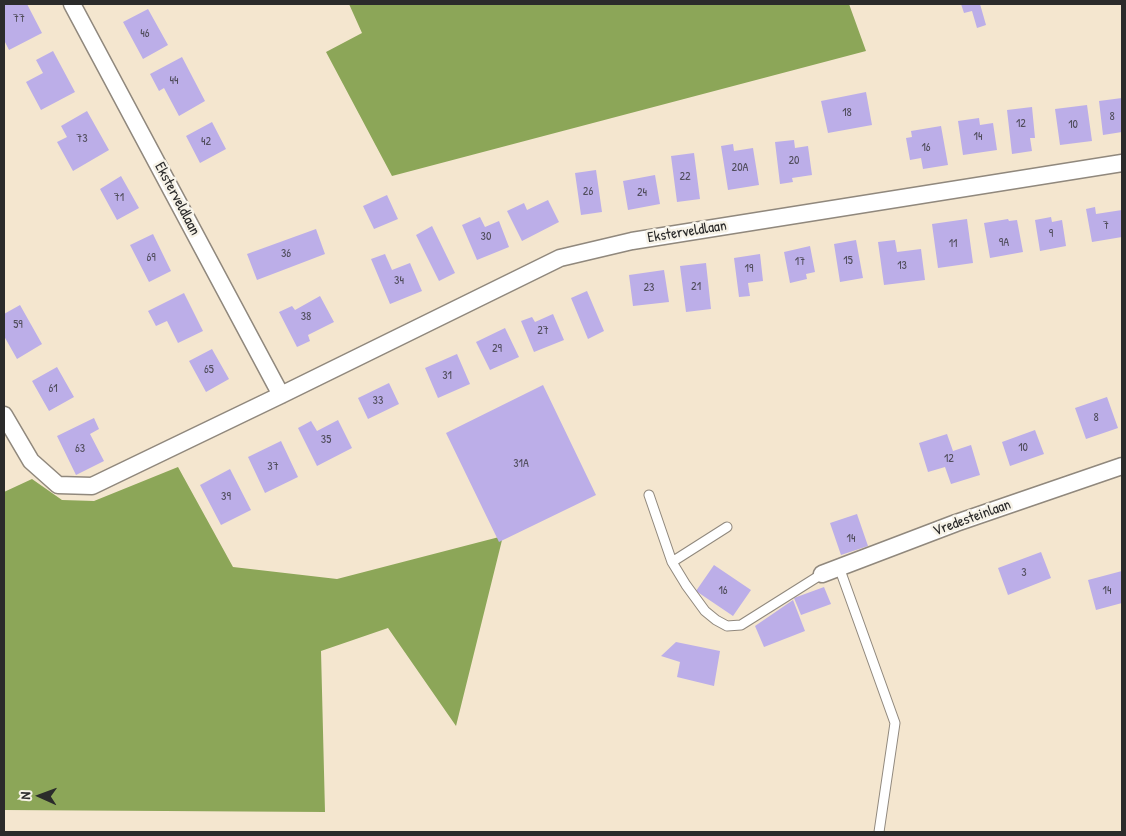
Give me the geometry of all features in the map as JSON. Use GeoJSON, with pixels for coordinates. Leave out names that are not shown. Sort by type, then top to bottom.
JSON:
{"type":"FeatureCollection","features":[{"type":"Feature","properties":{"kind":"street","name":"Eksterveldlaan"},"geometry":{"type":"LineString","coordinates":[[72,4],[281,395]]}},
{"type":"Feature","properties":{"kind":"street","name":"Eksterveldlaan"},"geometry":{"type":"LineString","coordinates":[[4,415],[32,461],[58,485],[92,486],[560,258],[632,241],[1122,163]]}},
{"type":"Feature","properties":{"kind":"street","name":"Vredesteinlaan"},"geometry":{"type":"LineString","coordinates":[[822,574],[956,523],[1122,466]]}},
{"type":"Feature","properties":{"kind":"lane"},"geometry":{"type":"LineString","coordinates":[[648,495],[672,562],[705,611],[727,626],[741,625],[822,574]]}},
{"type":"Feature","properties":{"kind":"lane"},"geometry":{"type":"LineString","coordinates":[[672,562],[727,528]]}},
{"type":"Feature","properties":{"kind":"lane"},"geometry":{"type":"LineString","coordinates":[[838,567],[895,723],[879,832]]}},
{"type":"Feature","properties":{"kind":"green space"},"geometry":{"type":"Polygon","coordinates":[[[349,4],[849,4],[866,51],[392,176],[326,52],[362,33],[349,4]]]}},
{"type":"Feature","properties":{"kind":"green space"},"geometry":{"type":"Polygon","coordinates":[[[178,467],[233,567],[337,579],[503,536],[456,726],[388,628],[321,651],[325,812],[4,810],[4,492],[32,479],[62,500],[94,501],[178,467]]]}},
{"type":"Feature","properties":{"kind":"building"},"geometry":{"type":"Polygon","coordinates":[[[5,4],[27,4],[42,33],[9,50],[4,40],[5,4]]]}},
{"type":"Feature","properties":{"kind":"building"},"geometry":{"type":"Polygon","coordinates":[[[961,4],[980,4],[986,25],[977,28],[972,11],[964,13],[961,4]]]}},
{"type":"Feature","properties":{"kind":"building"},"geometry":{"type":"Polygon","coordinates":[[[148,9],[168,45],[143,59],[123,22],[148,9]]]}},
{"type":"Feature","properties":{"kind":"building"},"geometry":{"type":"Polygon","coordinates":[[[53,51],[75,92],[41,110],[26,82],[43,73],[36,60],[53,51]]]}},
{"type":"Feature","properties":{"kind":"building"},"geometry":{"type":"Polygon","coordinates":[[[182,57],[205,101],[179,116],[164,88],[159,91],[150,74],[182,57]]]}},
{"type":"Feature","properties":{"kind":"building"},"geometry":{"type":"Polygon","coordinates":[[[866,92],[872,125],[828,133],[821,101],[866,92]]]}},
{"type":"Feature","properties":{"kind":"building"},"geometry":{"type":"Polygon","coordinates":[[[1122,98],[1122,132],[1103,135],[1099,101],[1122,98]]]}},
{"type":"Feature","properties":{"kind":"building"},"geometry":{"type":"Polygon","coordinates":[[[1087,105],[1092,141],[1060,145],[1055,109],[1087,105]]]}},
{"type":"Feature","properties":{"kind":"building"},"geometry":{"type":"Polygon","coordinates":[[[1032,107],[1035,138],[1030,138],[1032,151],[1012,154],[1007,110],[1032,107]]]}},
{"type":"Feature","properties":{"kind":"building"},"geometry":{"type":"Polygon","coordinates":[[[87,111],[109,150],[73,171],[57,142],[67,137],[61,126],[87,111]]]}},
{"type":"Feature","properties":{"kind":"building"},"geometry":{"type":"Polygon","coordinates":[[[979,118],[980,125],[993,123],[997,150],[963,155],[958,121],[979,118]]]}},
{"type":"Feature","properties":{"kind":"building"},"geometry":{"type":"Polygon","coordinates":[[[212,122],[226,149],[200,163],[186,136],[212,122]]]}},
{"type":"Feature","properties":{"kind":"building"},"geometry":{"type":"Polygon","coordinates":[[[941,126],[948,165],[923,169],[921,158],[910,160],[906,138],[912,137],[911,131],[941,126]]]}},
{"type":"Feature","properties":{"kind":"building"},"geometry":{"type":"Polygon","coordinates":[[[794,140],[795,148],[808,146],[812,175],[792,178],[793,182],[780,184],[775,142],[794,140]]]}},
{"type":"Feature","properties":{"kind":"building"},"geometry":{"type":"Polygon","coordinates":[[[733,144],[734,151],[753,148],[759,185],[728,190],[721,146],[733,144]]]}},
{"type":"Feature","properties":{"kind":"building"},"geometry":{"type":"Polygon","coordinates":[[[694,153],[700,199],[677,202],[671,156],[694,153]]]}},
{"type":"Feature","properties":{"kind":"building"},"geometry":{"type":"Polygon","coordinates":[[[596,170],[602,212],[581,215],[575,173],[596,170]]]}},
{"type":"Feature","properties":{"kind":"building"},"geometry":{"type":"Polygon","coordinates":[[[655,175],[660,204],[628,210],[623,181],[655,175]]]}},
{"type":"Feature","properties":{"kind":"building"},"geometry":{"type":"Polygon","coordinates":[[[121,176],[139,208],[117,220],[100,189],[121,176]]]}},
{"type":"Feature","properties":{"kind":"building"},"geometry":{"type":"Polygon","coordinates":[[[387,195],[398,219],[374,229],[363,206],[387,195]]]}},
{"type":"Feature","properties":{"kind":"building"},"geometry":{"type":"Polygon","coordinates":[[[548,200],[559,222],[522,241],[507,211],[524,203],[527,210],[548,200]]]}},
{"type":"Feature","properties":{"kind":"building"},"geometry":{"type":"Polygon","coordinates":[[[1095,207],[1096,214],[1122,210],[1122,237],[1092,242],[1086,209],[1095,207]]]}},
{"type":"Feature","properties":{"kind":"building"},"geometry":{"type":"Polygon","coordinates":[[[480,217],[485,227],[499,221],[509,247],[477,260],[462,225],[480,217]]]}},
{"type":"Feature","properties":{"kind":"building"},"geometry":{"type":"Polygon","coordinates":[[[1051,217],[1052,222],[1062,220],[1066,246],[1040,251],[1035,220],[1051,217]]]}},
{"type":"Feature","properties":{"kind":"building"},"geometry":{"type":"Polygon","coordinates":[[[967,219],[973,263],[938,268],[932,224],[967,219]]]}},
{"type":"Feature","properties":{"kind":"building"},"geometry":{"type":"Polygon","coordinates":[[[1008,219],[1009,221],[1017,220],[1023,252],[990,258],[984,223],[1008,219]]]}},
{"type":"Feature","properties":{"kind":"building"},"geometry":{"type":"Polygon","coordinates":[[[432,226],[455,273],[439,281],[416,235],[432,226]]]}},
{"type":"Feature","properties":{"kind":"building"},"geometry":{"type":"Polygon","coordinates":[[[316,229],[325,254],[257,280],[247,254],[316,229]]]}},
{"type":"Feature","properties":{"kind":"building"},"geometry":{"type":"Polygon","coordinates":[[[153,234],[171,271],[149,282],[130,245],[153,234]]]}},
{"type":"Feature","properties":{"kind":"building"},"geometry":{"type":"Polygon","coordinates":[[[856,240],[863,278],[840,282],[834,244],[856,240]]]}},
{"type":"Feature","properties":{"kind":"building"},"geometry":{"type":"Polygon","coordinates":[[[895,240],[897,252],[921,249],[925,280],[884,285],[878,242],[895,240]]]}},
{"type":"Feature","properties":{"kind":"building"},"geometry":{"type":"Polygon","coordinates":[[[810,246],[815,272],[806,274],[807,279],[790,283],[784,252],[810,246]]]}},
{"type":"Feature","properties":{"kind":"building"},"geometry":{"type":"Polygon","coordinates":[[[385,254],[392,270],[410,263],[422,291],[390,304],[371,259],[385,254]]]}},
{"type":"Feature","properties":{"kind":"building"},"geometry":{"type":"Polygon","coordinates":[[[760,254],[763,281],[748,283],[750,296],[739,297],[734,258],[760,254]]]}},
{"type":"Feature","properties":{"kind":"building"},"geometry":{"type":"Polygon","coordinates":[[[706,263],[711,309],[686,312],[680,266],[706,263]]]}},
{"type":"Feature","properties":{"kind":"building"},"geometry":{"type":"Polygon","coordinates":[[[664,270],[669,302],[633,306],[629,275],[664,270]]]}},
{"type":"Feature","properties":{"kind":"building"},"geometry":{"type":"Polygon","coordinates":[[[587,291],[604,331],[588,339],[571,298],[587,291]]]}},
{"type":"Feature","properties":{"kind":"building"},"geometry":{"type":"Polygon","coordinates":[[[184,293],[203,331],[178,343],[167,321],[156,326],[148,311],[184,293]]]}},
{"type":"Feature","properties":{"kind":"building"},"geometry":{"type":"Polygon","coordinates":[[[320,296],[334,322],[308,335],[310,341],[297,347],[279,312],[292,306],[295,310],[320,296]]]}},
{"type":"Feature","properties":{"kind":"building"},"geometry":{"type":"Polygon","coordinates":[[[20,305],[42,344],[17,359],[4,336],[4,314],[20,305]]]}},
{"type":"Feature","properties":{"kind":"building"},"geometry":{"type":"Polygon","coordinates":[[[553,314],[564,340],[534,352],[521,321],[532,317],[535,322],[553,314]]]}},
{"type":"Feature","properties":{"kind":"building"},"geometry":{"type":"Polygon","coordinates":[[[505,328],[519,357],[490,370],[476,342],[505,328]]]}},
{"type":"Feature","properties":{"kind":"building"},"geometry":{"type":"Polygon","coordinates":[[[212,349],[229,379],[206,392],[189,361],[212,349]]]}},
{"type":"Feature","properties":{"kind":"building"},"geometry":{"type":"Polygon","coordinates":[[[457,354],[470,384],[438,398],[425,368],[457,354]]]}},
{"type":"Feature","properties":{"kind":"building"},"geometry":{"type":"Polygon","coordinates":[[[57,367],[74,397],[49,411],[32,381],[57,367]]]}},
{"type":"Feature","properties":{"kind":"building"},"geometry":{"type":"Polygon","coordinates":[[[389,383],[399,404],[368,419],[358,398],[389,383]]]}},
{"type":"Feature","properties":{"kind":"building"},"geometry":{"type":"Polygon","coordinates":[[[543,385],[596,495],[499,542],[446,433],[543,385]]]}},
{"type":"Feature","properties":{"kind":"building"},"geometry":{"type":"Polygon","coordinates":[[[1107,397],[1118,428],[1086,439],[1075,408],[1107,397]]]}},
{"type":"Feature","properties":{"kind":"building"},"geometry":{"type":"Polygon","coordinates":[[[94,418],[99,429],[90,434],[104,461],[76,475],[57,436],[94,418]]]}},
{"type":"Feature","properties":{"kind":"building"},"geometry":{"type":"Polygon","coordinates":[[[338,420],[352,448],[317,466],[298,428],[311,421],[317,431],[338,420]]]}},
{"type":"Feature","properties":{"kind":"building"},"geometry":{"type":"Polygon","coordinates":[[[1035,430],[1044,454],[1010,466],[1002,442],[1035,430]]]}},
{"type":"Feature","properties":{"kind":"building"},"geometry":{"type":"Polygon","coordinates":[[[947,434],[953,451],[971,445],[980,475],[951,484],[945,467],[928,472],[919,443],[947,434]]]}},
{"type":"Feature","properties":{"kind":"building"},"geometry":{"type":"Polygon","coordinates":[[[281,441],[298,477],[265,493],[248,457],[281,441]]]}},
{"type":"Feature","properties":{"kind":"building"},"geometry":{"type":"Polygon","coordinates":[[[230,469],[251,510],[221,525],[200,485],[230,469]]]}},
{"type":"Feature","properties":{"kind":"building"},"geometry":{"type":"Polygon","coordinates":[[[857,514],[868,546],[841,555],[830,523],[857,514]]]}},
{"type":"Feature","properties":{"kind":"building"},"geometry":{"type":"Polygon","coordinates":[[[1041,552],[1051,578],[1008,595],[998,568],[1041,552]]]}},
{"type":"Feature","properties":{"kind":"building"},"geometry":{"type":"Polygon","coordinates":[[[714,565],[751,590],[733,616],[696,591],[714,565]]]}},
{"type":"Feature","properties":{"kind":"building"},"geometry":{"type":"Polygon","coordinates":[[[1122,571],[1122,603],[1096,610],[1088,580],[1122,571]]]}},
{"type":"Feature","properties":{"kind":"building"},"geometry":{"type":"Polygon","coordinates":[[[824,587],[831,604],[801,615],[794,598],[824,587]]]}},
{"type":"Feature","properties":{"kind":"building"},"geometry":{"type":"Polygon","coordinates":[[[793,600],[805,631],[764,647],[755,626],[793,600]]]}},
{"type":"Feature","properties":{"kind":"building"},"geometry":{"type":"Polygon","coordinates":[[[676,642],[720,651],[714,686],[677,677],[680,662],[661,656],[676,642]]]}}]}
